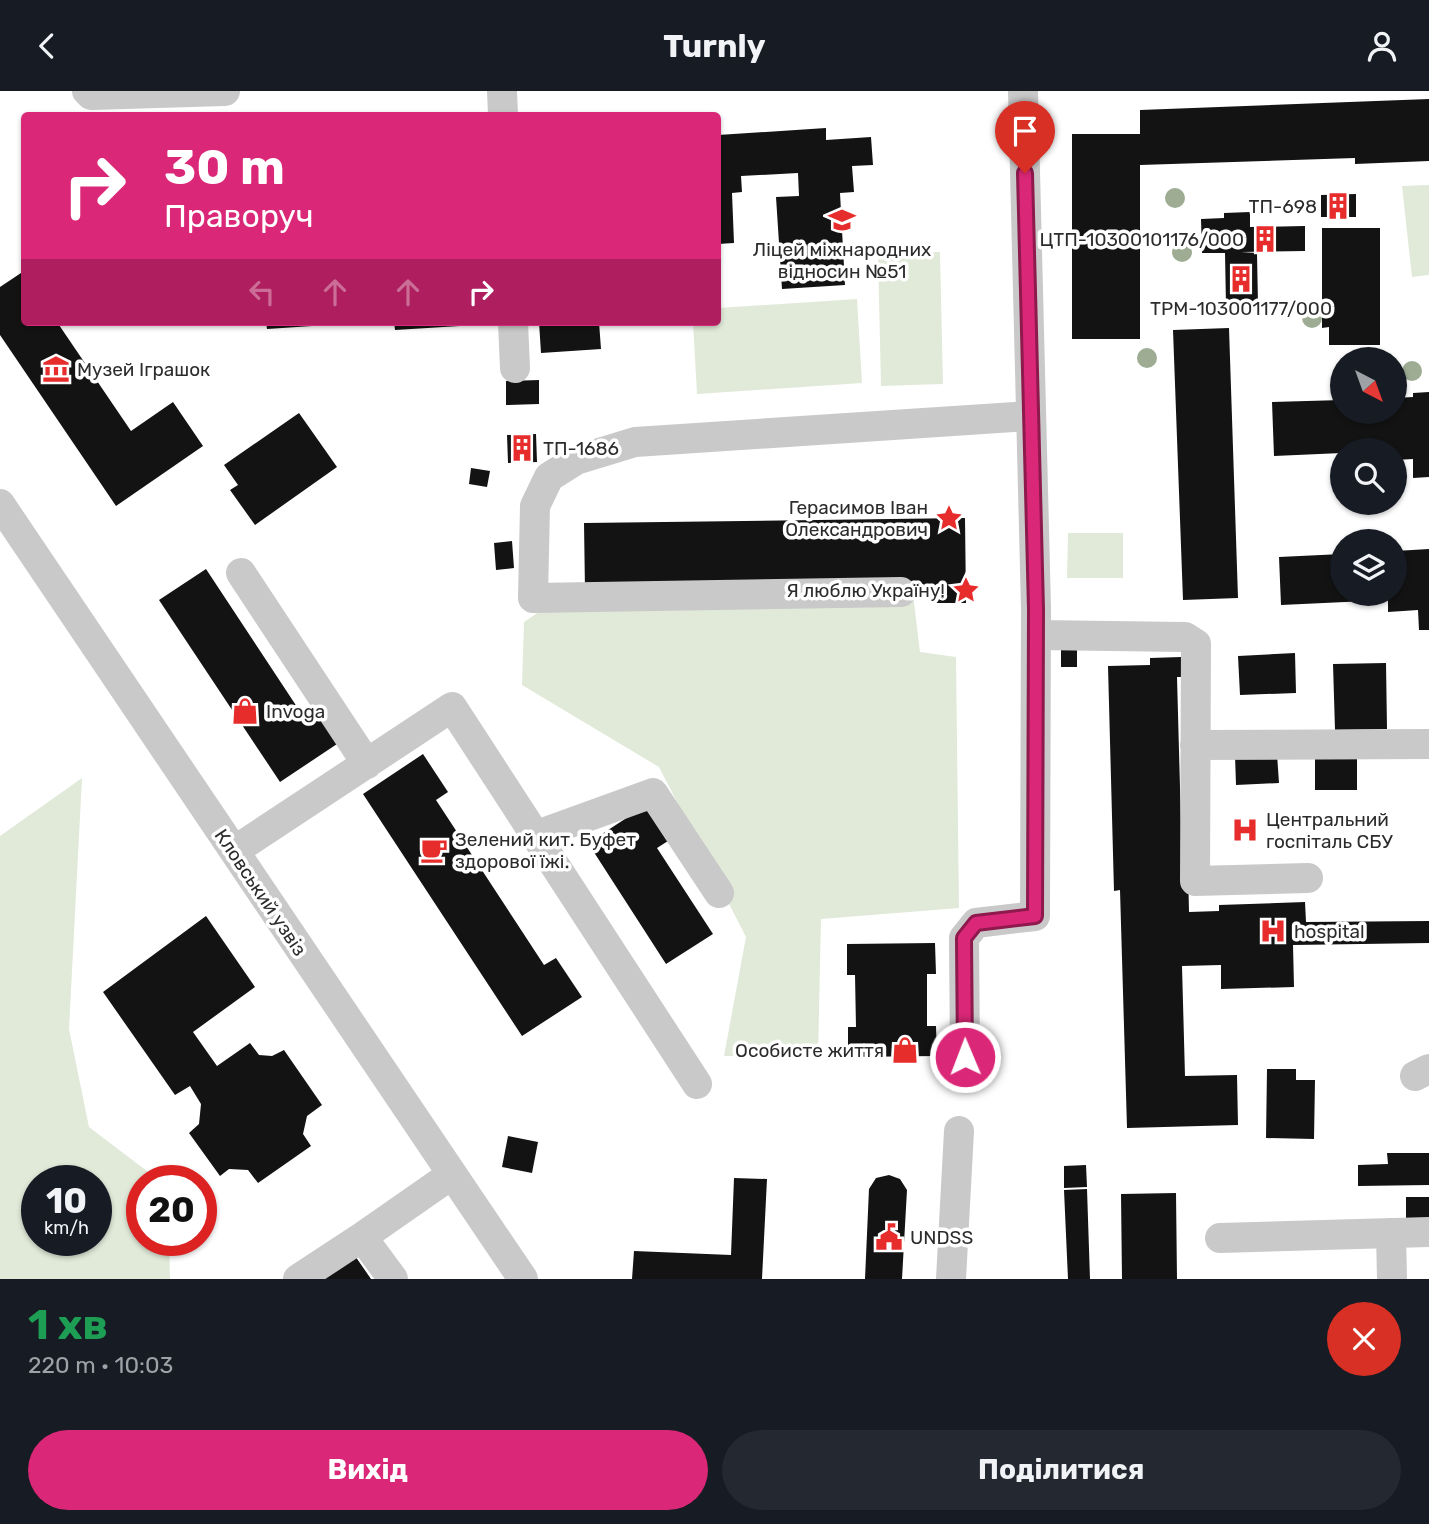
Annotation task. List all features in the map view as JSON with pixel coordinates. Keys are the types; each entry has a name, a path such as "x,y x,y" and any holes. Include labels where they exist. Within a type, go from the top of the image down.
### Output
{"street":[{"path":"87,91 91,95 225,91"},
{"path":"502,91 503,112"},
{"path":"965,1057 964,938 976,923 1035,916 1036,635 1023,91"},
{"path":"513,326 515,368"},
{"path":"901,592 533,598 535,506 549,477 576,460 635,442 1030,416"},
{"name":"Кловський узвіз","path":"0,505 523,1279"},
{"path":"241,573 367,764"},
{"path":"1036,635 1185,637 1196,644 1195,881 1308,878"},
{"path":"234,851 452,706 697,1084"},
{"path":"1195,745 1429,744"},
{"path":"537,835 653,793 719,893"},
{"path":"951,1279 959,1131"},
{"path":"298,1279 451,1175"},
{"path":"1391,1233 1392,1279"},
{"path":"1220,1238 1429,1233"},
{"path":"362,1237 393,1279"}],"green space":[{"path":"1429,185 1429,275 1412,277 1402,186"},
{"path":"940,252 943,384 881,386 878,254"},
{"path":"857,299 862,383 697,394 693,326 721,326 721,308"},
{"path":"1068,533 1123,533 1123,578 1067,578"},
{"path":"913,594 920,652 956,657 959,908 821,919 818,1056 724,1056 746,937 659,767 522,685 524,622 561,597"},
{"path":"82,778 69,1029 89,1127 139,1165 126,1165 126,1256 169,1256 170,1279 0,1279 0,836"}],"building":[{"path":"1429,99 1429,161 1355,164 1355,158 1140,165 1140,339 1072,339 1072,134 1140,134 1140,110"},
{"path":"826,128 826,140 871,137 873,165 852,166 854,192 840,193 845,285 782,289 776,197 799,196 798,173 741,176 742,192 732,193 734,243 721,244 721,135"},
{"name":"ТП-698","path":"1356,194 1356,217 1321,217 1321,195"},
{"path":"1250,212 1250,227 1305,226 1305,251 1241,252 1257,253 1258,305 1226,306 1225,253 1202,253 1201,219 1224,218 1224,213"},
{"path":"1322,228 1380,228 1380,345 1329,345 1329,327 1322,328"},
{"name":"Музей Іграшок","path":"21,273 21,326 60,326 131,431 173,402 203,446 116,506 0,335 0,287"},
{"path":"267,326 312,326 267,329"},
{"path":"394,326 460,326 395,330"},
{"path":"539,326 599,326 601,349 541,353"},
{"path":"1229,328 1238,598 1183,600 1173,330"},
{"path":"539,380 539,404 506,405 506,381"},
{"path":"1429,392 1429,477 1413,478 1413,459 1407,459 1407,438 1330,438 1330,454 1274,456 1272,402 1330,400 1330,424 1407,424 1407,397 1413,397 1413,393"},
{"path":"299,413 337,467 255,525 230,490 238,485 224,465"},
{"name":"ТП-1686","path":"536,434 537,462 508,463 507,435"},
{"path":"471,468 490,471 487,487 469,484"},
{"path":"965,518 966,603 935,603 935,585 585,591 584,523"},
{"path":"512,541 514,568 496,570 494,543"},
{"path":"1429,549 1429,630 1419,630 1418,610 1388,612 1388,606 1407,606 1407,550"},
{"path":"1330,555 1330,603 1281,605 1279,557"},
{"path":"206,569 303,716 314,709 337,744 280,782 159,600"},
{"path":"1061,648 1077,648 1077,667 1061,667"},
{"path":"1295,653 1296,693 1240,695 1238,656"},
{"path":"1181,657 1182,677 1177,677 1181,824 1187,824 1189,912 1219,911 1219,905 1305,902 1306,922 1429,921 1429,943 1293,945 1294,987 1221,989 1221,965 1182,966 1185,1076 1237,1075 1238,1125 1127,1128 1120,890 1114,891 1108,666 1150,665 1150,658"},
{"path":"1386,663 1387,729 1335,730 1333,664"},
{"path":"423,754 448,792 436,800 544,965 556,958 582,997 522,1036 363,794"},
{"path":"1277,754 1279,783 1236,785 1235,755"},
{"path":"1315,759 1357,759 1357,790 1315,790"},
{"path":"645,806 668,841 657,848 713,934 666,964 588,843"},
{"path":"206,916 255,987 193,1032 217,1066 250,1043 259,1055 272,1056 284,1050 322,1105 307,1116 303,1134 311,1146 258,1183 248,1170 229,1169 220,1176 217,1165 212,1165 189,1133 199,1124 201,1104 190,1086 175,1095 103,992"},
{"path":"935,943 936,974 927,974 927,1026 936,1026 937,1056 848,1057 848,1027 856,1027 855,975 847,975 847,944"},
{"path":"1267,1069 1296,1069 1296,1080 1315,1080 1314,1139 1266,1138"},
{"path":"508,1136 538,1142 532,1173 502,1167"},
{"path":"1387,1153 1429,1153 1429,1185 1358,1186 1358,1165 1388,1164"},
{"path":"1086,1165 1087,1187 1064,1188 1064,1166"},
{"path":"889,1175 900,1179 907,1190 902,1279 865,1279 869,1189 876,1178"},
{"path":"734,1178 767,1179 762,1279 632,1279 634,1251 731,1255"},
{"path":"1087,1189 1090,1279 1068,1279 1064,1190"},
{"path":"1176,1193 1177,1279 1122,1279 1121,1194"},
{"path":"1406,1197 1429,1197 1429,1220 1406,1219"},
{"path":"351,1250 371,1279 309,1279"}],"place":[{"name":"ТП-698","path":"1338,206"},
{"name":"Ліцей міжнародних відносин №51","path":"842,220"},
{"name":"ЦТП-10300101176/000","path":"1265,239"},
{"name":"ТРМ-103001177/000","path":"1241,279"},
{"name":"Музей Іграшок","path":"56,369"},
{"name":"ТП-1686","path":"522,448"},
{"name":"Герасимов Іван Олександрович","path":"949,518"},
{"name":"Я люблю Україну!","path":"966,590"},
{"name":"Invoga","path":"245,711"},
{"name":"Центральний госпіталь СБУ","path":"1245,830"},
{"name":"Зелений кит. Буфет здорової їжі.","path":"434,850"},
{"name":"hospital","path":"1273,931"},
{"name":"Особисте життя","path":"905,1050"},
{"name":"UNDSS","path":"889,1237"}],"route":[{"path":"965,1057 964,938 976,923 1035,916 1036,609 1025,173"}]}
